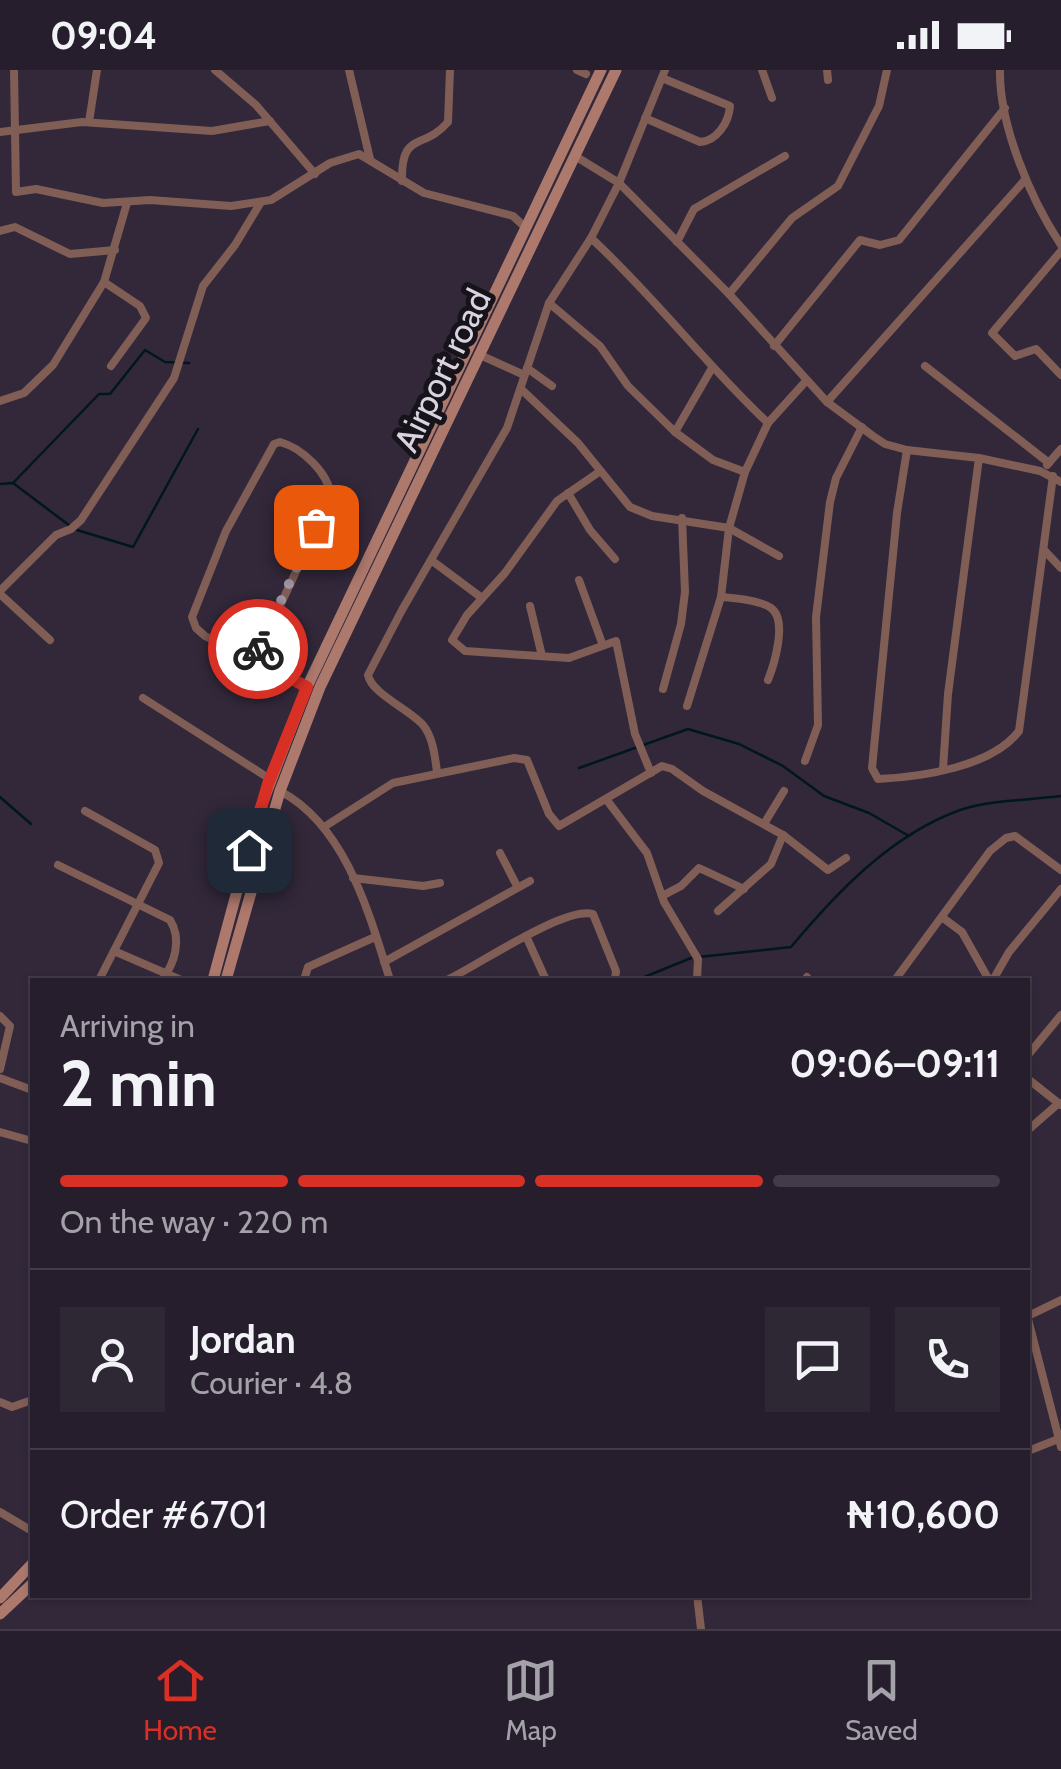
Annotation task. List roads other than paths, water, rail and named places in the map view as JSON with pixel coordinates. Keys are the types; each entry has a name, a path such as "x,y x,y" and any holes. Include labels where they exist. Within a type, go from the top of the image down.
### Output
{"main road":[{"name":"Airport road","path":"215,978 320,687 526,228 602,70"},
{"name":"Airport road","path":"226,978 270,779 307,687 480,355 616,70"},
{"path":"0,1598 30,1566"},
{"path":"0,1614 30,1586"}],"street":[{"path":"14,70 16,192 36,189 76,199 231,206 271,200 330,162 359,154 424,193 513,216 526,228"},
{"path":"89,122 97,70"},
{"path":"215,70 270,121 315,174"},
{"path":"350,70 370,159"},
{"path":"402,182 406,149 448,122 450,70"},
{"path":"762,70 772,98"},
{"path":"728,294 792,218 838,186 879,106 887,70"},
{"path":"1000,70 1005,108 1024,181 1061,248 992,333 1016,356 1036,350 1061,375"},
{"path":"437,772 426,727 368,679 507,428 550,303 591,238 619,182 645,118 664,74 730,106 717,136 708,142 645,118"},
{"path":"774,346 860,240 880,245 899,240 1005,108"},
{"path":"0,132 89,122 212,131 270,121"},
{"path":"575,156 619,182 826,402 885,444 979,458 1040,471 1057,479 1019,731 986,756 918,777 878,779 872,768 897,513 907,450"},
{"path":"676,242 694,209 785,156"},
{"path":"826,402 1024,181"},
{"path":"50,640 0,593 56,535 81,520 174,378 204,286 261,202"},
{"path":"0,388 3,399 24,392 53,364 104,282 127,203"},
{"path":"0,232 15,228 70,254 114,250"},
{"path":"591,238 768,423"},
{"path":"104,282 140,306 146,318 111,366"},
{"path":"550,303 600,346 628,386 676,432 713,460 745,472"},
{"path":"480,355 552,386"},
{"path":"925,366 1049,463"},
{"path":"676,432 712,368"},
{"path":"688,706 721,597 729,528 745,472 768,423 806,381"},
{"path":"521,389 578,443 630,507 652,516 729,528 780,556"},
{"path":"805,761 818,725 816,618 830,502 836,478 862,427"},
{"path":"254,659 330,497 330,486 321,472 301,452 280,442 274,444 226,531 192,617 205,636 307,687"},
{"path":"1040,471 1061,450"},
{"path":"943,768 979,458"},
{"path":"599,472 568,492 546,515 452,640 464,651 569,658 616,640 635,734 651,772"},
{"path":"568,492 590,530 614,559"},
{"path":"663,689 681,624 682,518"},
{"path":"1044,550 1061,568"},
{"path":"431,560 482,598"},
{"path":"579,580 602,644"},
{"path":"721,597 770,607 776,614 779,645 768,680"},
{"path":"530,606 542,656"},
{"path":"143,698 270,779"},
{"path":"324,827 393,783 503,759 527,760 549,814 559,826 662,766 784,836 828,870 846,858"},
{"path":"280,791 307,809 324,827 353,878 389,978"},
{"path":"764,824 784,791"},
{"path":"606,799 647,853 662,896 698,960 697,978"},
{"path":"85,811 155,850 159,863 100,978"},
{"path":"718,910 771,864 784,836"},
{"path":"897,978 990,850 1006,838 1015,836 1061,870"},
{"path":"500,853 517,886"},
{"path":"58,864 170,920 176,930 164,978 114,951"},
{"path":"662,896 681,886 699,868 744,888"},
{"path":"353,878 423,886 440,883"},
{"path":"384,962 530,881"},
{"path":"1057,892 1061,903"},
{"path":"992,978 1057,892"},
{"path":"468,976 526,936 582,912 593,914 616,971 615,978"},
{"path":"943,918 962,932 990,978"},
{"path":"526,936 545,978"},
{"path":"305,978 308,967 375,937"},
{"path":"1030,1053 1061,1015"},
{"path":"0,1016 10,1026 0,1069"},
{"path":"0,1078 30,1089"},
{"path":"1030,1082 1060,1104 1030,1128"},
{"path":"0,1136 15,1135 30,1140"},
{"path":"1030,1317 1061,1300"},
{"path":"1030,1326 1060,1442 1030,1450"},
{"path":"0,1402 12,1407 30,1401"},
{"path":"0,1512 30,1530"},
{"path":"696,1598 701,1629"}],"waterway":[{"path":"13,483 99,394 110,394 145,350 165,362 189,363"},
{"path":"77,530 133,547 198,429"},
{"path":"0,484 13,483 70,526"},
{"path":"579,768 688,729 739,744 783,766 824,796 869,813 909,836"},
{"path":"699,957 791,947 867,867 935,821 984,804 1061,796"},
{"path":"0,797 31,824"},
{"path":"642,978 691,958"}]}
